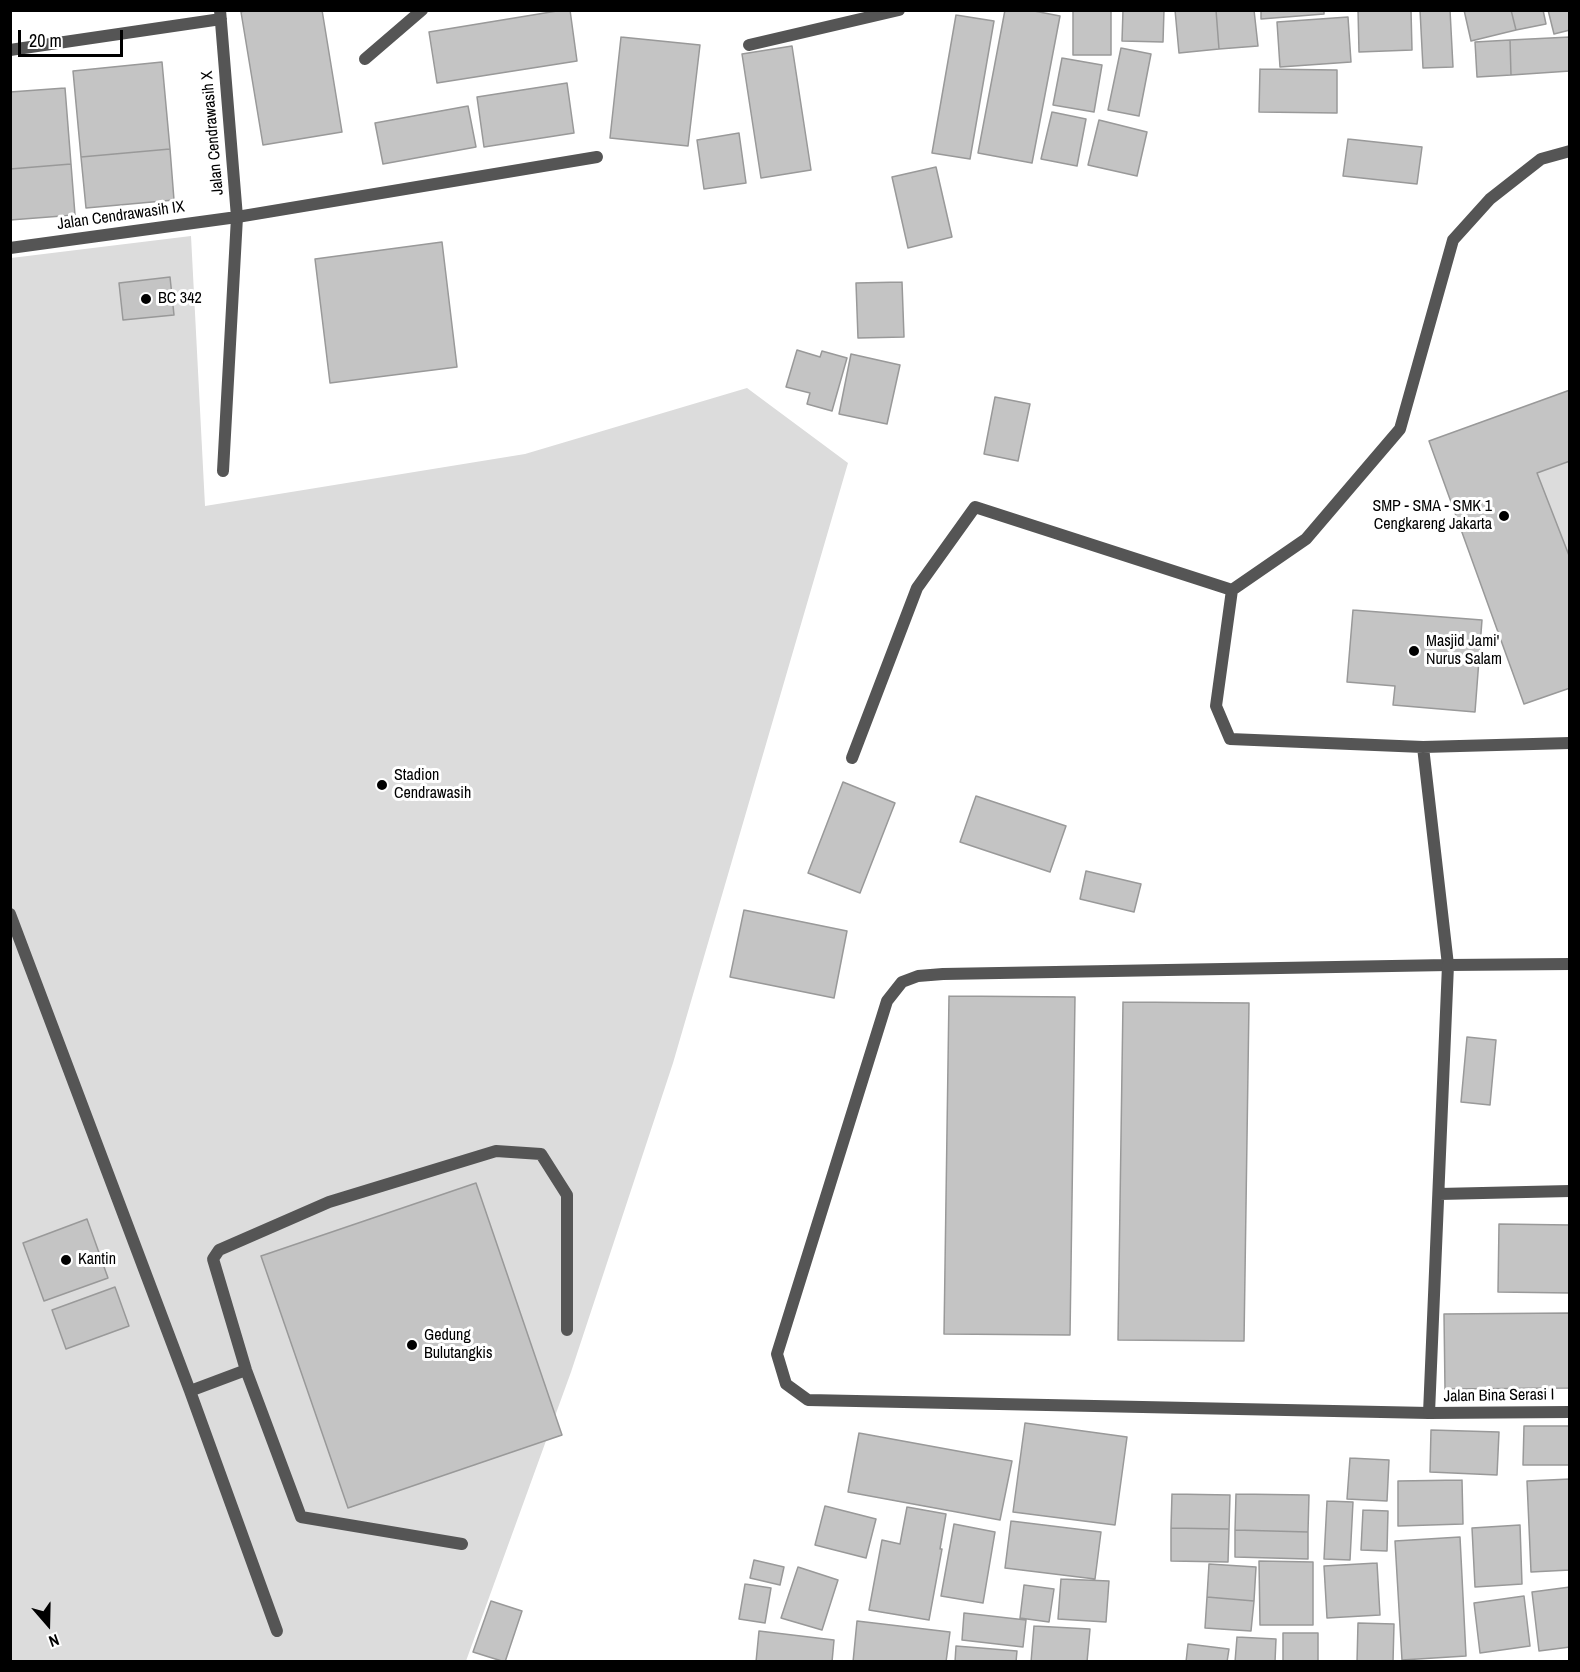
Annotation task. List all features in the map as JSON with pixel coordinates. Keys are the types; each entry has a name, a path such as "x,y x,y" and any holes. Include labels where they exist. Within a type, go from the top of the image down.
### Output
{"street":[{"path":"365,59 422,10"},
{"path":"750,45 899,10"},
{"path":"10,50 220,15"},
{"name":"Jalan Cendrawasih X","path":"220,15 237,217 223,471"},
{"path":"1569,151 1542,159 1490,199 1453,240 1400,429 1306,539 1232,590 1216,706 1230,739 1423,747 1569,743"},
{"name":"Jalan Cendrawasih IX","path":"10,248 237,217 597,157"},
{"path":"852,758 917,588 975,507 1232,590"},
{"path":"1423,747 1448,965 1429,1413"},
{"path":"10,914 190,1391 277,1631"},
{"name":"Jalan Bina Serasi I","path":"1569,964 943,974 918,976 902,982 887,1001 777,1354 786,1384 808,1400 1429,1413 1569,1412"},
{"path":"462,1544 301,1517 246,1370 213,1259 219,1250 329,1202 496,1151 541,1154 567,1195 567,1330"},
{"path":"1438,1194 1569,1191"},
{"path":"190,1391 246,1370"}],"shaded area":[{"name":"Stadion Cendrawasih","path":"191,236 205,506 525,454 747,388 848,463 673,1063 571,1372 466,1661 11,1661 11,258"},
{"path":"1569,461 1569,559 1537,473"}],"building":[{"path":"247,10 322,10 342,132 263,145 241,12"},
{"path":"570,10 577,61 437,83 429,32"},
{"path":"1005,10 1029,10 1060,16 1032,163 978,153"},
{"path":"1073,10 1111,10 1111,55 1073,55"},
{"path":"1123,10 1164,10 1163,42 1122,41"},
{"path":"1175,10 1216,10 1219,49 1179,53"},
{"path":"1216,10 1254,10 1258,46 1219,49"},
{"path":"1261,10 1324,10 1324,14 1261,19"},
{"path":"1358,10 1411,10 1412,50 1359,52"},
{"path":"1420,10 1450,10 1453,67 1423,68"},
{"path":"1464,10 1511,10 1516,30 1471,41"},
{"path":"1511,10 1543,10 1546,24 1516,30"},
{"path":"1548,10 1570,10 1570,30 1554,34"},
{"path":"956,15 994,21 970,159 932,153"},
{"path":"1348,17 1351,62 1280,67 1277,22"},
{"path":"621,37 700,45 688,146 610,138"},
{"path":"1570,37 1570,71 1511,75 1510,40"},
{"path":"1510,40 1511,75 1477,77 1475,42"},
{"path":"792,46 811,170 761,178 742,54"},
{"path":"1121,48 1151,54 1139,116 1108,110"},
{"path":"1062,58 1102,65 1094,112 1053,105"},
{"path":"162,62 170,149 81,157 73,71"},
{"path":"1260,69 1337,70 1337,113 1259,112"},
{"path":"567,83 574,133 484,147 477,97"},
{"path":"65,88 71,164 10,169 10,92"},
{"path":"468,106 476,147 383,164 375,123"},
{"path":"1052,112 1086,119 1077,166 1041,159"},
{"path":"1099,120 1147,132 1137,176 1088,165"},
{"path":"739,133 746,183 704,189 697,140"},
{"path":"1348,139 1422,147 1417,184 1343,176"},
{"path":"170,149 174,200 86,208 81,157"},
{"path":"71,164 75,215 10,220 10,169"},
{"path":"936,167 952,237 908,248 892,177"},
{"path":"442,242 457,367 330,383 315,259"},
{"name":"BC 342","path":"170,277 174,315 123,320 119,283"},
{"path":"902,282 904,337 858,338 856,283"},
{"path":"797,350 820,357 822,351 847,358 832,411 807,404 810,393 786,387"},
{"path":"851,354 900,365 887,424 839,414"},
{"name":"SMP - SMA - SMK 1 Cengkareng Jakarta","path":"1570,390 1570,461 1537,473 1570,558 1570,688 1524,704 1429,441"},
{"path":"995,397 1030,404 1018,461 984,454"},
{"name":"Masjid Jami' Nurus Salam","path":"1353,610 1482,620 1475,712 1393,705 1395,686 1347,682"},
{"path":"843,782 895,803 860,893 808,873"},
{"path":"976,796 1066,826 1050,872 960,842"},
{"path":"1086,871 1141,884 1134,912 1080,899"},
{"path":"744,910 847,931 834,998 730,977"},
{"path":"949,996 1075,997 1070,1335 944,1334"},
{"path":"1123,1002 1249,1003 1244,1341 1118,1340"},
{"path":"1467,1037 1496,1040 1490,1105 1461,1102"},
{"name":"Gedung Bulutangkis","path":"476,1183 562,1435 348,1508 261,1256"},
{"name":"Kantin","path":"87,1219 108,1278 44,1301 23,1243"},
{"path":"1499,1224 1570,1225 1570,1293 1498,1292"},
{"path":"115,1287 129,1326 66,1349 52,1310"},
{"path":"1570,1313 1570,1388 1445,1389 1444,1314"},
{"path":"1025,1423 1127,1437 1115,1525 1013,1512"},
{"path":"1524,1426 1570,1426 1570,1465 1523,1465"},
{"path":"1431,1430 1499,1432 1497,1475 1430,1472"},
{"path":"859,1433 1012,1461 1000,1520 848,1492"},
{"path":"1350,1458 1389,1460 1387,1501 1347,1499"},
{"path":"1570,1479 1570,1570 1531,1572 1527,1481"},
{"path":"1462,1480 1463,1524 1398,1526 1398,1481"},
{"path":"1172,1494 1230,1495 1229,1529 1171,1528"},
{"path":"1236,1494 1309,1495 1308,1532 1235,1530"},
{"path":"1327,1501 1353,1502 1350,1560 1324,1559"},
{"path":"825,1506 876,1519 866,1558 815,1545"},
{"path":"907,1507 946,1514 929,1620 869,1610 882,1540 900,1544"},
{"path":"1363,1510 1388,1511 1387,1551 1361,1550"},
{"path":"1011,1521 1101,1532 1095,1579 1005,1568"},
{"path":"954,1524 995,1532 983,1603 941,1596"},
{"path":"1520,1525 1522,1584 1475,1587 1472,1528"},
{"path":"1171,1528 1229,1529 1228,1562 1171,1561"},
{"path":"1235,1530 1308,1532 1308,1559 1235,1557"},
{"path":"1460,1537 1466,1656 1402,1660 1395,1541"},
{"path":"754,1560 784,1567 780,1585 750,1578"},
{"path":"1259,1561 1313,1562 1313,1625 1260,1625"},
{"path":"1377,1563 1380,1615 1327,1618 1324,1566"},
{"path":"1209,1564 1256,1567 1254,1601 1207,1597"},
{"path":"798,1567 838,1580 822,1630 781,1618"},
{"path":"1061,1579 1109,1581 1106,1622 1058,1619"},
{"path":"745,1584 771,1588 765,1623 739,1619"},
{"path":"1024,1585 1054,1589 1049,1622 1020,1618"},
{"path":"1570,1587 1570,1647 1539,1651 1532,1592"},
{"path":"1524,1596 1530,1646 1480,1653 1474,1603"},
{"path":"1207,1597 1254,1601 1251,1631 1205,1628"},
{"path":"491,1601 522,1611 505,1662 473,1652"},
{"path":"964,1613 1026,1620 1023,1647 962,1640"},
{"path":"857,1621 950,1632 946,1662 853,1662"},
{"path":"1358,1623 1394,1624 1393,1662 1357,1662"},
{"path":"1034,1626 1090,1629 1087,1662 1031,1662"},
{"path":"759,1631 834,1640 832,1662 756,1662"},
{"path":"1283,1633 1318,1633 1318,1662 1283,1662"},
{"path":"1237,1637 1276,1639 1275,1662 1235,1662"},
{"path":"1188,1644 1229,1649 1227,1662 1186,1662"},
{"path":"956,1646 1017,1651 1016,1662 955,1662"}],"place":[{"name":"BC 342","path":"146,299"},
{"name":"SMP - SMA - SMK 1 Cengkareng Jakarta","path":"1504,516"},
{"name":"Masjid Jami' Nurus Salam","path":"1414,651"},
{"name":"Stadion Cendrawasih","path":"382,785"},
{"name":"Kantin","path":"66,1260"},
{"name":"Gedung Bulutangkis","path":"412,1345"}]}
